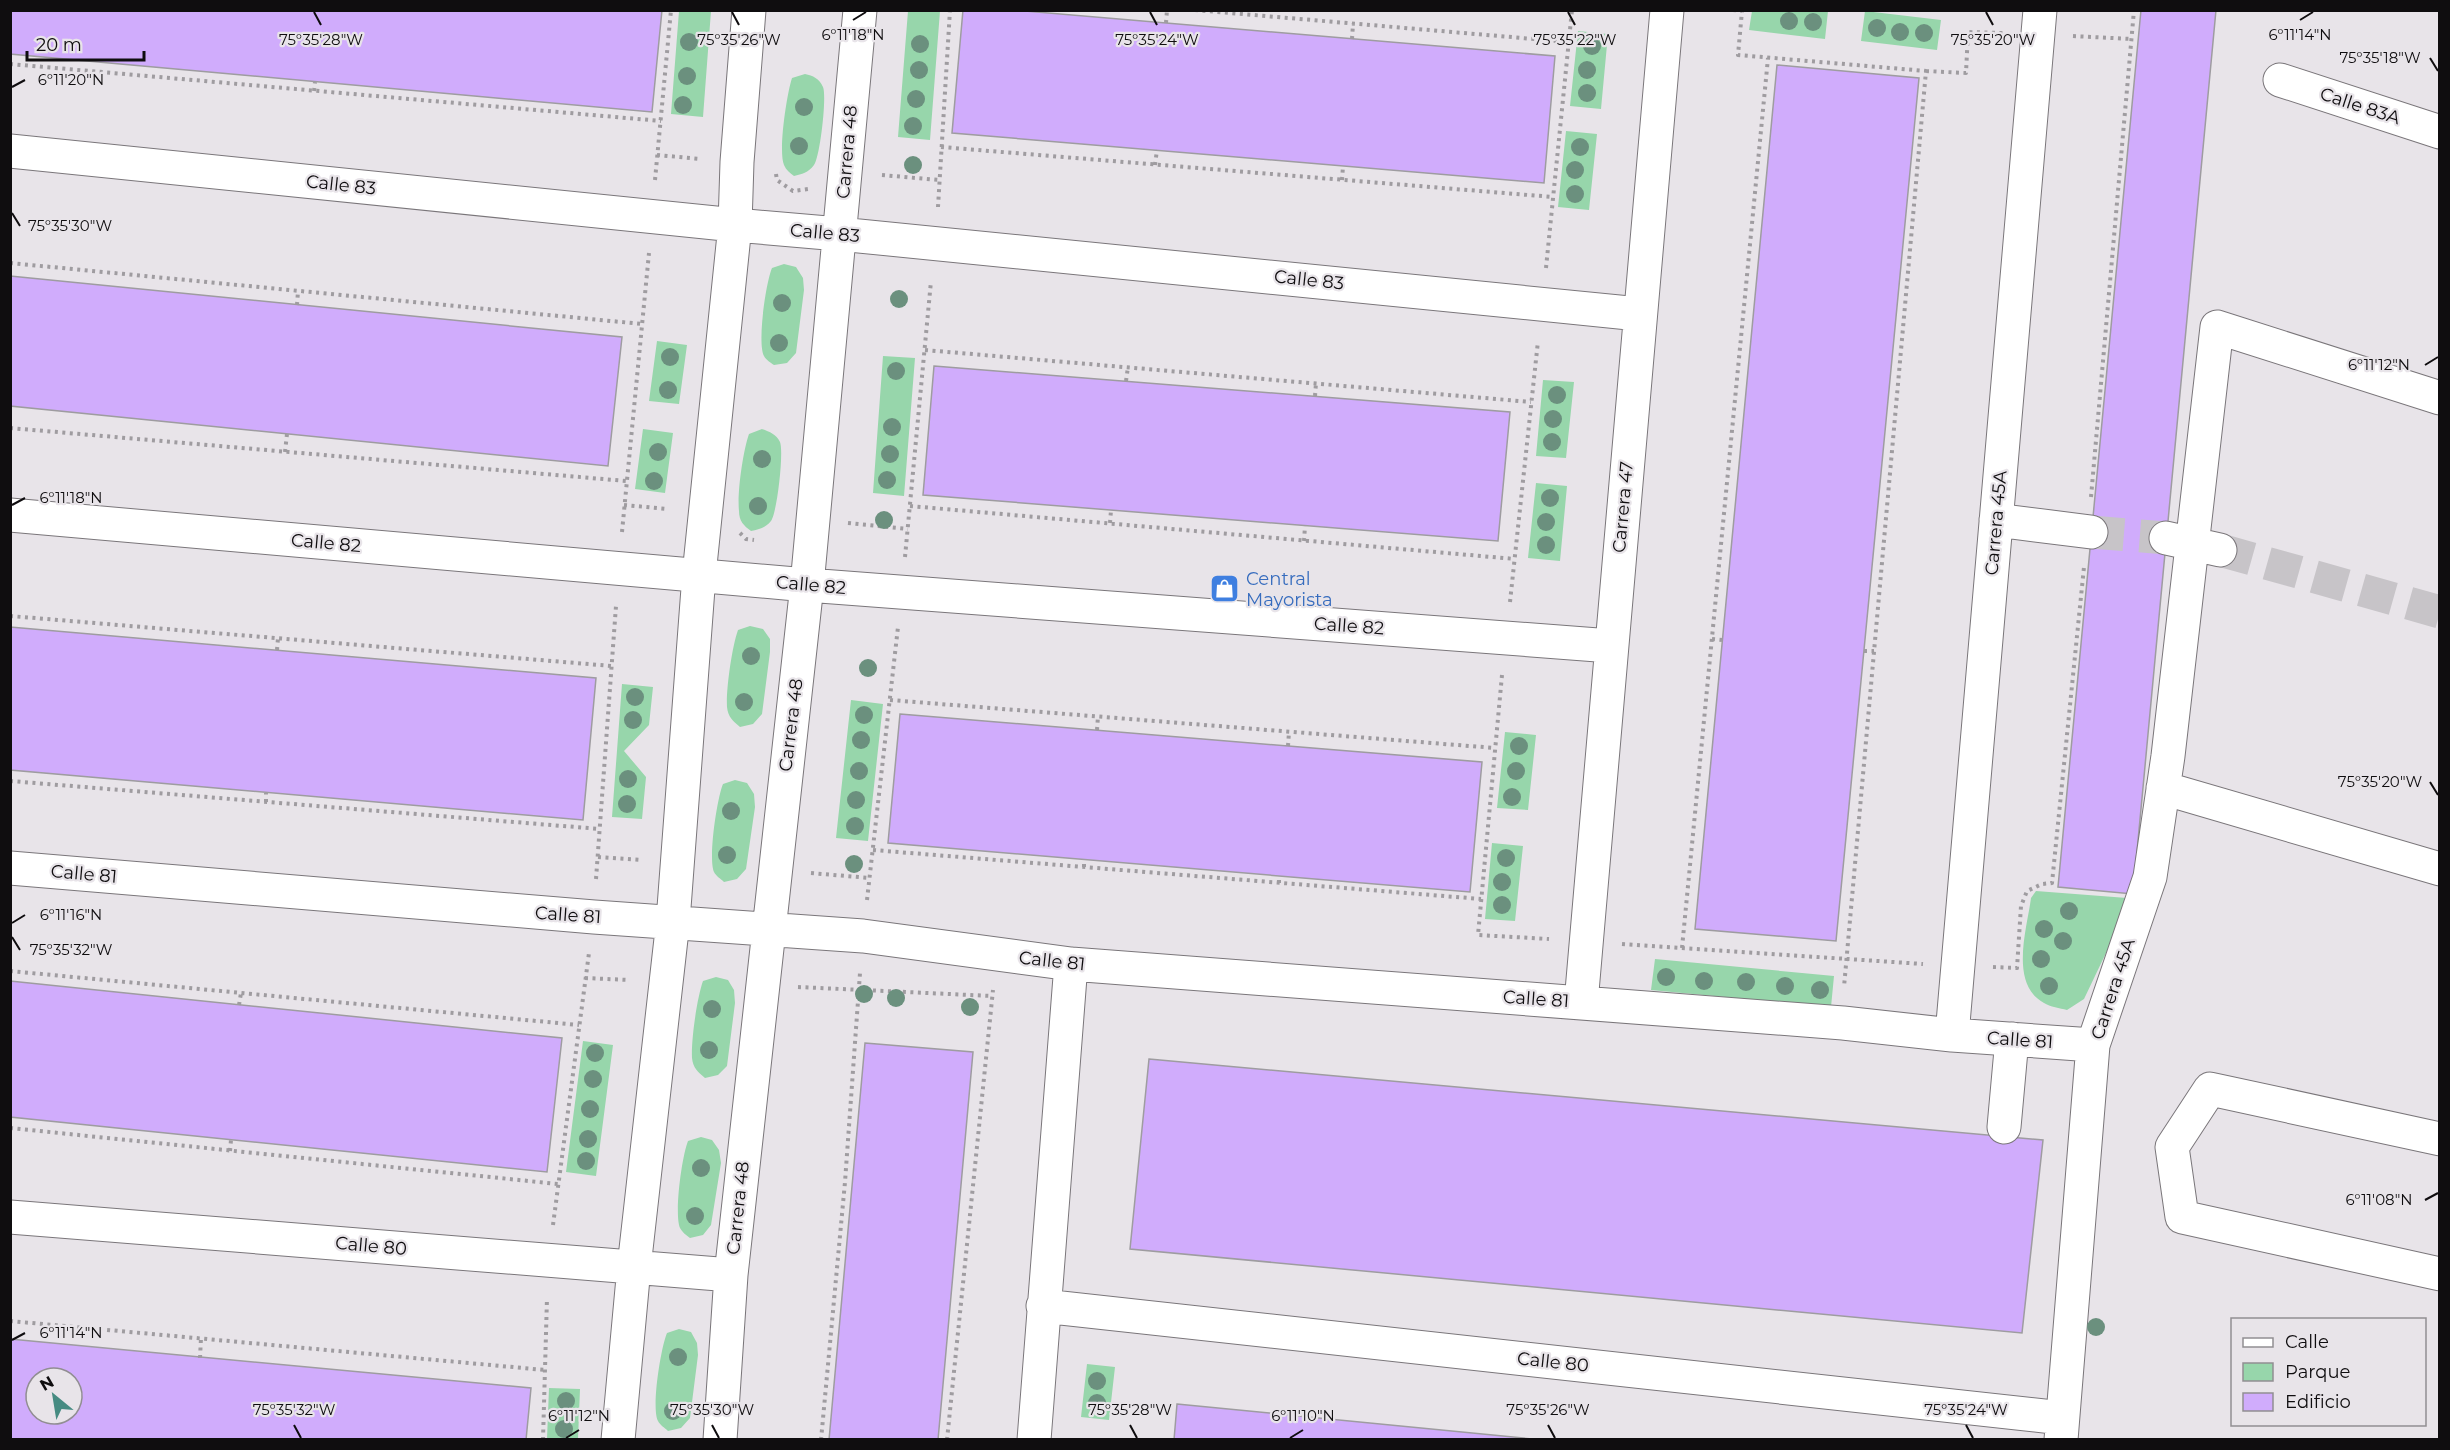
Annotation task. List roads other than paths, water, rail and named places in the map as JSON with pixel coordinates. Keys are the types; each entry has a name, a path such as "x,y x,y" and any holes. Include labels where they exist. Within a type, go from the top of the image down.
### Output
{"street":[{"path":"618,1440 634,1267 673,921 699,575 735,225 737,162 749,10"},
{"name":"Carrera 48","path":"720,1440 731,1275 807,585 860,10"},
{"name":"Carrera 47","path":"1581,1003 1667,10"},
{"name":"Carrera 45A","path":"1952,1035 2040,10"},
{"name":"Calle 83A","path":"2280,80 2439,132"},
{"name":"Calle 83","path":"10,151 1639,314"},
{"name":"Carrera 45A","path":"2062,1429 2093,1046 2150,877 2193,544 2217,327 2439,398"},
{"name":"Calle 82","path":"10,515 807,585 1611,646"},
{"path":"1996,520 2091,532"},
{"path":"2163,788 2439,869"},
{"name":"Calle 81","path":"10,868 594,917 863,936 1071,964 1843,1023 1952,1035 2093,1046"},
{"path":"1034,1440 1071,964"},
{"path":"2004,1127 2012,1039"},
{"path":"2439,1139 2210,1089 2172,1147 2182,1217 2439,1274"},
{"name":"Calle 80","path":"10,1217 731,1275"},
{"name":"Calle 80","path":"1043,1306 2062,1429"}],"tunnel":[{"path":"2091,532 2166,538"},
{"path":"2220,550 2440,612"}],"place":[{"name":"Central Mayorista","path":"1225,589"}]}
